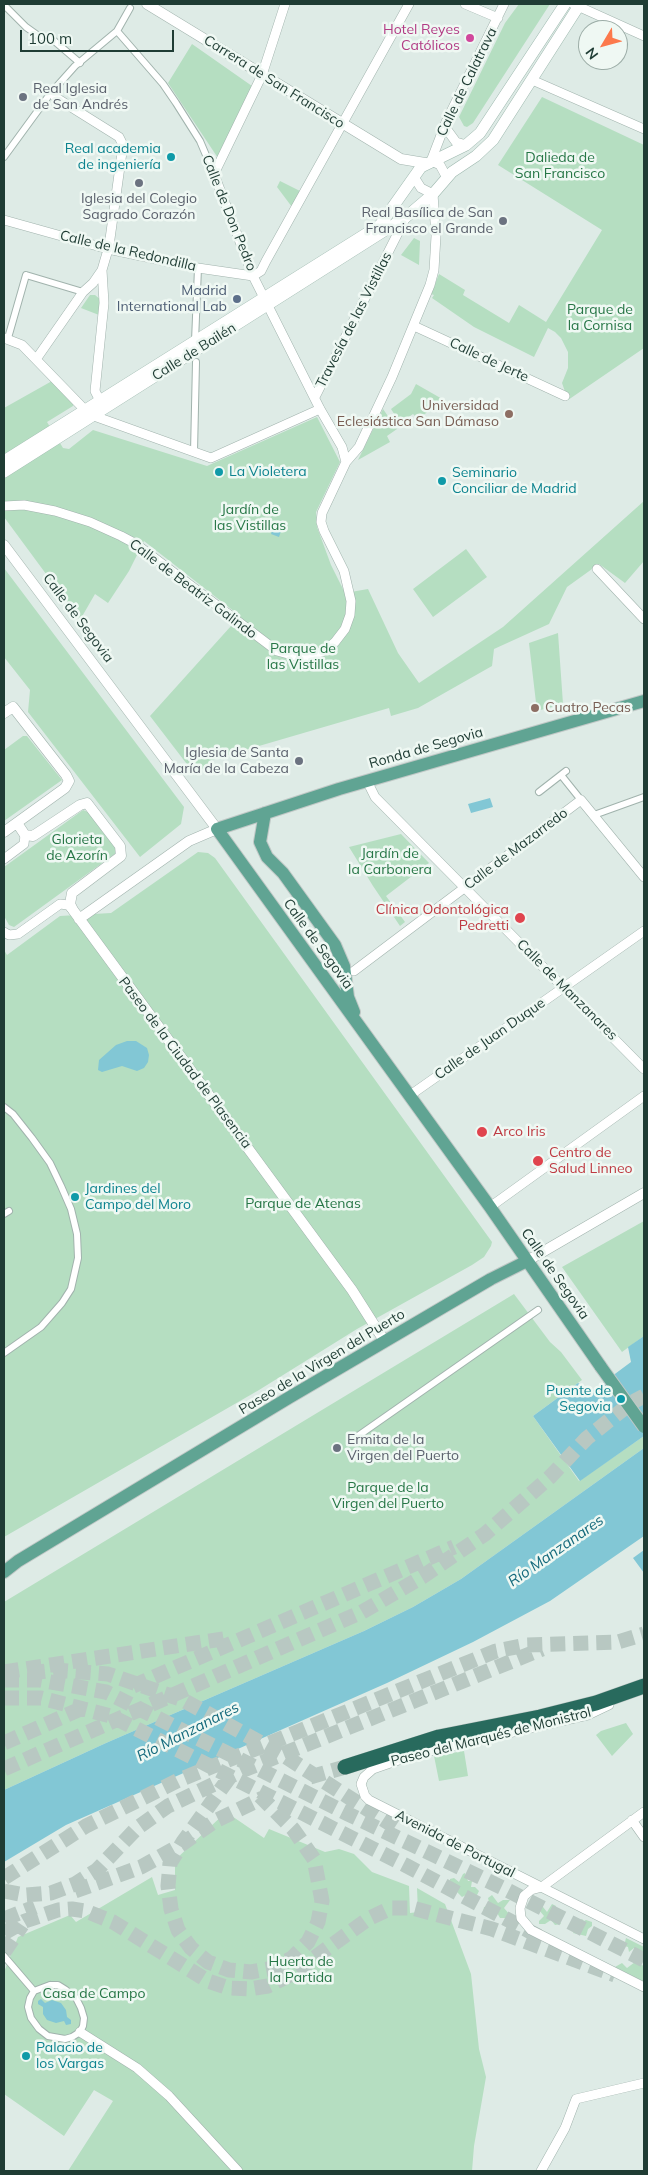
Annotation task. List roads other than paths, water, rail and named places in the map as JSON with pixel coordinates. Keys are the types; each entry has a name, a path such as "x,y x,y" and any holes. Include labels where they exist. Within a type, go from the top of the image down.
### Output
{"highway":[{"path":"345,1767 439,1737 540,1717 596,1703 644,1687"}],"main road":[{"path":"382,228 414,177 428,162 466,145 480,133 565,4"},
{"path":"433,194 447,178 481,153 493,140 577,5"},
{"name":"Calle de Bailén","path":"4,461 90,412 382,228 406,217 433,194"},
{"name":"Calle de Bailén","path":"90,412 100,401 195,341 267,301"},
{"name":"Calle de Bailén","path":"4,472 54,434"},
{"name":"Ronda de Segovia","path":"217,829 367,781 644,701"},
{"name":"Calle de Segovia","path":"265,813 260,842 267,857 283,873 335,944 344,966 348,997 360,1028"},
{"name":"Calle de Segovia","path":"217,829 490,1207 644,1427"},
{"name":"Paseo de la Virgen del Puerto","path":"4,1570 290,1397 491,1279 528,1261"}],"street":[{"name":"Carrera de San Francisco","path":"147,4 401,159 414,177"},
{"path":"214,174 262,75 285,4"},
{"path":"253,276 261,271 264,266 409,4"},
{"path":"465,4 498,18"},
{"name":"Calle de Calatrava","path":"428,162 504,4"},
{"path":"4,5 26,27 40,37 52,38 77,65"},
{"path":"577,5 644,36"},
{"path":"4,157 77,65 117,31 130,8"},
{"name":"Calle de Don Pedro","path":"117,31 162,84 200,141 253,276 320,409 342,447 346,462"},
{"path":"532,80 644,129"},
{"path":"37,358 83,292 93,283 102,270 108,249 123,145 122,140 52,96"},
{"path":"445,127 456,142 466,145"},
{"name":"Carrera de San Francisco","path":"401,159 428,162"},
{"path":"428,162 440,165 447,178"},
{"path":"414,177 421,188 433,194"},
{"name":"Calle de Beatriz Galindo","path":"4,506 24,506 55,510 90,522 121,536 136,544 254,636 277,651 287,655 310,656 324,651 335,642 345,629 350,615 351,601 344,571 321,522 324,509 346,462 359,447 401,359 430,285 434,270 436,236 433,194"},
{"name":"Travesía de las Vistillas","path":"315,397 406,217"},
{"name":"Calle de la Redondilla","path":"4,220 108,249 198,268 253,276"},
{"path":"195,341 198,268"},
{"path":"100,401 95,391 104,303 102,270"},
{"path":"83,292 26,275 6,338 22,345 37,358 90,412 211,458 320,409"},
{"name":"Calle de Jerte","path":"414,326 564,396"},
{"path":"194,452 196,362"},
{"name":"Calle de Segovia","path":"4,545 217,829"},
{"path":"597,569 644,619"},
{"path":"4,713 13,707 69,781 65,788 4,832"},
{"path":"539,792 564,773 582,800 644,876"},
{"name":"Calle de Manzanares","path":"367,781 375,797 644,1069"},
{"path":"594,815 644,797"},
{"name":"Calle de Mazarredo","path":"354,971 582,800"},
{"path":"17,823 26,835 38,835 80,805 87,803 120,846 121,856 72,893 70,904 73,910"},
{"path":"79,919 189,841 217,829"},
{"path":"4,859 24,844 26,835"},
{"path":"4,932 9,936 18,934 60,904 68,905 73,910"},
{"name":"Paseo de la Ciudad de Plasencia","path":"73,910 352,1290 385,1342"},
{"name":"Calle de Juan Duque","path":"409,1096 644,931"},
{"path":"490,1207 644,1096"},
{"path":"4,1108 13,1114 32,1138 50,1163 62,1186 71,1209 77,1234 78,1258 71,1289 62,1303 41,1327 4,1353"},
{"name":"Paseo de la Virgen del Puerto","path":"528,1261 644,1193"},
{"path":"355,1438 538,1310"},
{"name":"Paseo del Marqués de Monistrol","path":"369,1800 362,1790 362,1780 367,1772 378,1766 416,1754 588,1715 644,1687"},
{"name":"Avenida de Portugal","path":"369,1800 644,1940"},
{"path":"542,1887 644,1812"},
{"path":"632,1820 644,1837"},
{"name":"Avenida de Portugal","path":"542,1887 531,1890 524,1896 520,1908 521,1918 531,1930 644,1987"},
{"path":"4,1956 34,1991"},
{"path":"58,1985 76,1998 84,2018 80,2032 65,2039 48,2036 39,2029 28,2007 34,1991 42,1986 58,1985"},
{"path":"80,2032 137,2068 169,2096 238,2171"},
{"path":"541,2171 565,2128 576,2099 644,2083"}],"water":[{"path":"274,525 282,528 279,537 271,534"},
{"path":"490,798 493,807 471,813 468,804"},
{"path":"127,1041 136,1041 147,1048 148,1062 144,1068 137,1071 122,1066 102,1072 98,1070 99,1060 116,1045"},
{"path":"644,1336 644,1436 580,1481 533,1416 578,1383 592,1391 631,1362 628,1347"},
{"name":"Río Manzanares","path":"644,1448 644,1536 550,1601 473,1642 387,1683 66,1825 4,1862 4,1790 106,1743 364,1631 413,1607 461,1579"},
{"path":"644,1550 644,1573 633,1558"},
{"path":"41,1999 45,2003 52,2000 61,2003 66,2010 67,2017 71,2020 71,2024 66,2025 64,2021 56,2023 47,2020 43,2014 43,2007 38,2004 38,2001"}],"tunnel":[{"path":"4,1769 362,1612 422,1577 485,1534 550,1477 587,1438 631,1403 644,1396"},
{"path":"133,1686 454,1547"},
{"path":"4,1878 86,1826 179,1780 496,1651 526,1645 618,1642 644,1634"},
{"path":"4,1672 229,1638"},
{"path":"4,1891 25,1895 51,1893 75,1884 97,1870 137,1828 168,1806 246,1769 542,1649"},
{"path":"30,1673 56,1670 108,1674 183,1700 283,1755 395,1827"},
{"path":"4,1680 40,1680 106,1692 348,1814 507,1890 644,1960"},
{"path":"4,1698 41,1698 111,1716 407,1866 542,1938"},
{"path":"4,1743 85,1707"},
{"path":"310,1777 345,1767"},
{"path":"229,1778 170,1863 168,1886 171,1909 178,1930 191,1948 208,1962 229,1970 251,1972 273,1968 292,1958 308,1942 318,1922 322,1901 314,1859 293,1829 260,1796"},
{"path":"75,1891 141,1867 179,1846 215,1821 271,1794"},
{"path":"4,1919 35,1907"},
{"path":"4,1933 25,1921 58,1910 86,1911 113,1922 208,1981 229,1988 250,1989 268,1986 292,1974 368,1919 391,1908 412,1908 492,1929 615,1975"},
{"path":"4,1952 22,1925"}],"place":[{"name":"Hotel Reyes Católicos","path":"470,38"},
{"name":"Real Iglesia de San Andrés","path":"23,97"},
{"name":"Real academia de ingeniería","path":"171,157"},
{"name":"Iglesia del Colegio Sagrado Corazón","path":"139,183"},
{"name":"Real Basílica de San Francisco el Grande","path":"503,221"},
{"name":"Madrid International Lab","path":"237,299"},
{"name":"Universidad Eclesiástica San Dámaso","path":"509,414"},
{"name":"La Violetera","path":"219,472"},
{"name":"Seminario Conciliar de Madrid","path":"442,481"},
{"name":"Cuatro Pecas","path":"535,708"},
{"name":"Iglesia de Santa María de la Cabeza","path":"299,761"},
{"name":"Clínica Odontológica Pedretti","path":"520,918"},
{"name":"Arco Iris","path":"482,1132"},
{"name":"Centro de Salud Linneo","path":"538,1161"},
{"name":"Jardines del Campo del Moro","path":"75,1197"},
{"name":"Puente de Segovia","path":"621,1399"},
{"name":"Ermita de la Virgen del Puerto","path":"337,1448"},
{"name":"Palacio de los Vargas","path":"26,2056"}],"park label":[{"name":"Dalieda de San Francisco","path":"560,166"},
{"name":"Parque de la Cornisa","path":"600,318"},
{"name":"Jardín de las Vistillas","path":"250,518"},
{"name":"Parque de las Vistillas","path":"303,658"},
{"name":"Glorieta de Azorín","path":"77,848"},
{"name":"Jardín de la Carbonera","path":"390,862"},
{"name":"Parque de Atenas","path":"303,1204"},
{"name":"Parque de la Virgen del Puerto","path":"388,1496"},
{"name":"Huerta de la Partida","path":"301,1970"},
{"name":"Casa de Campo","path":"94,1994"}]}
